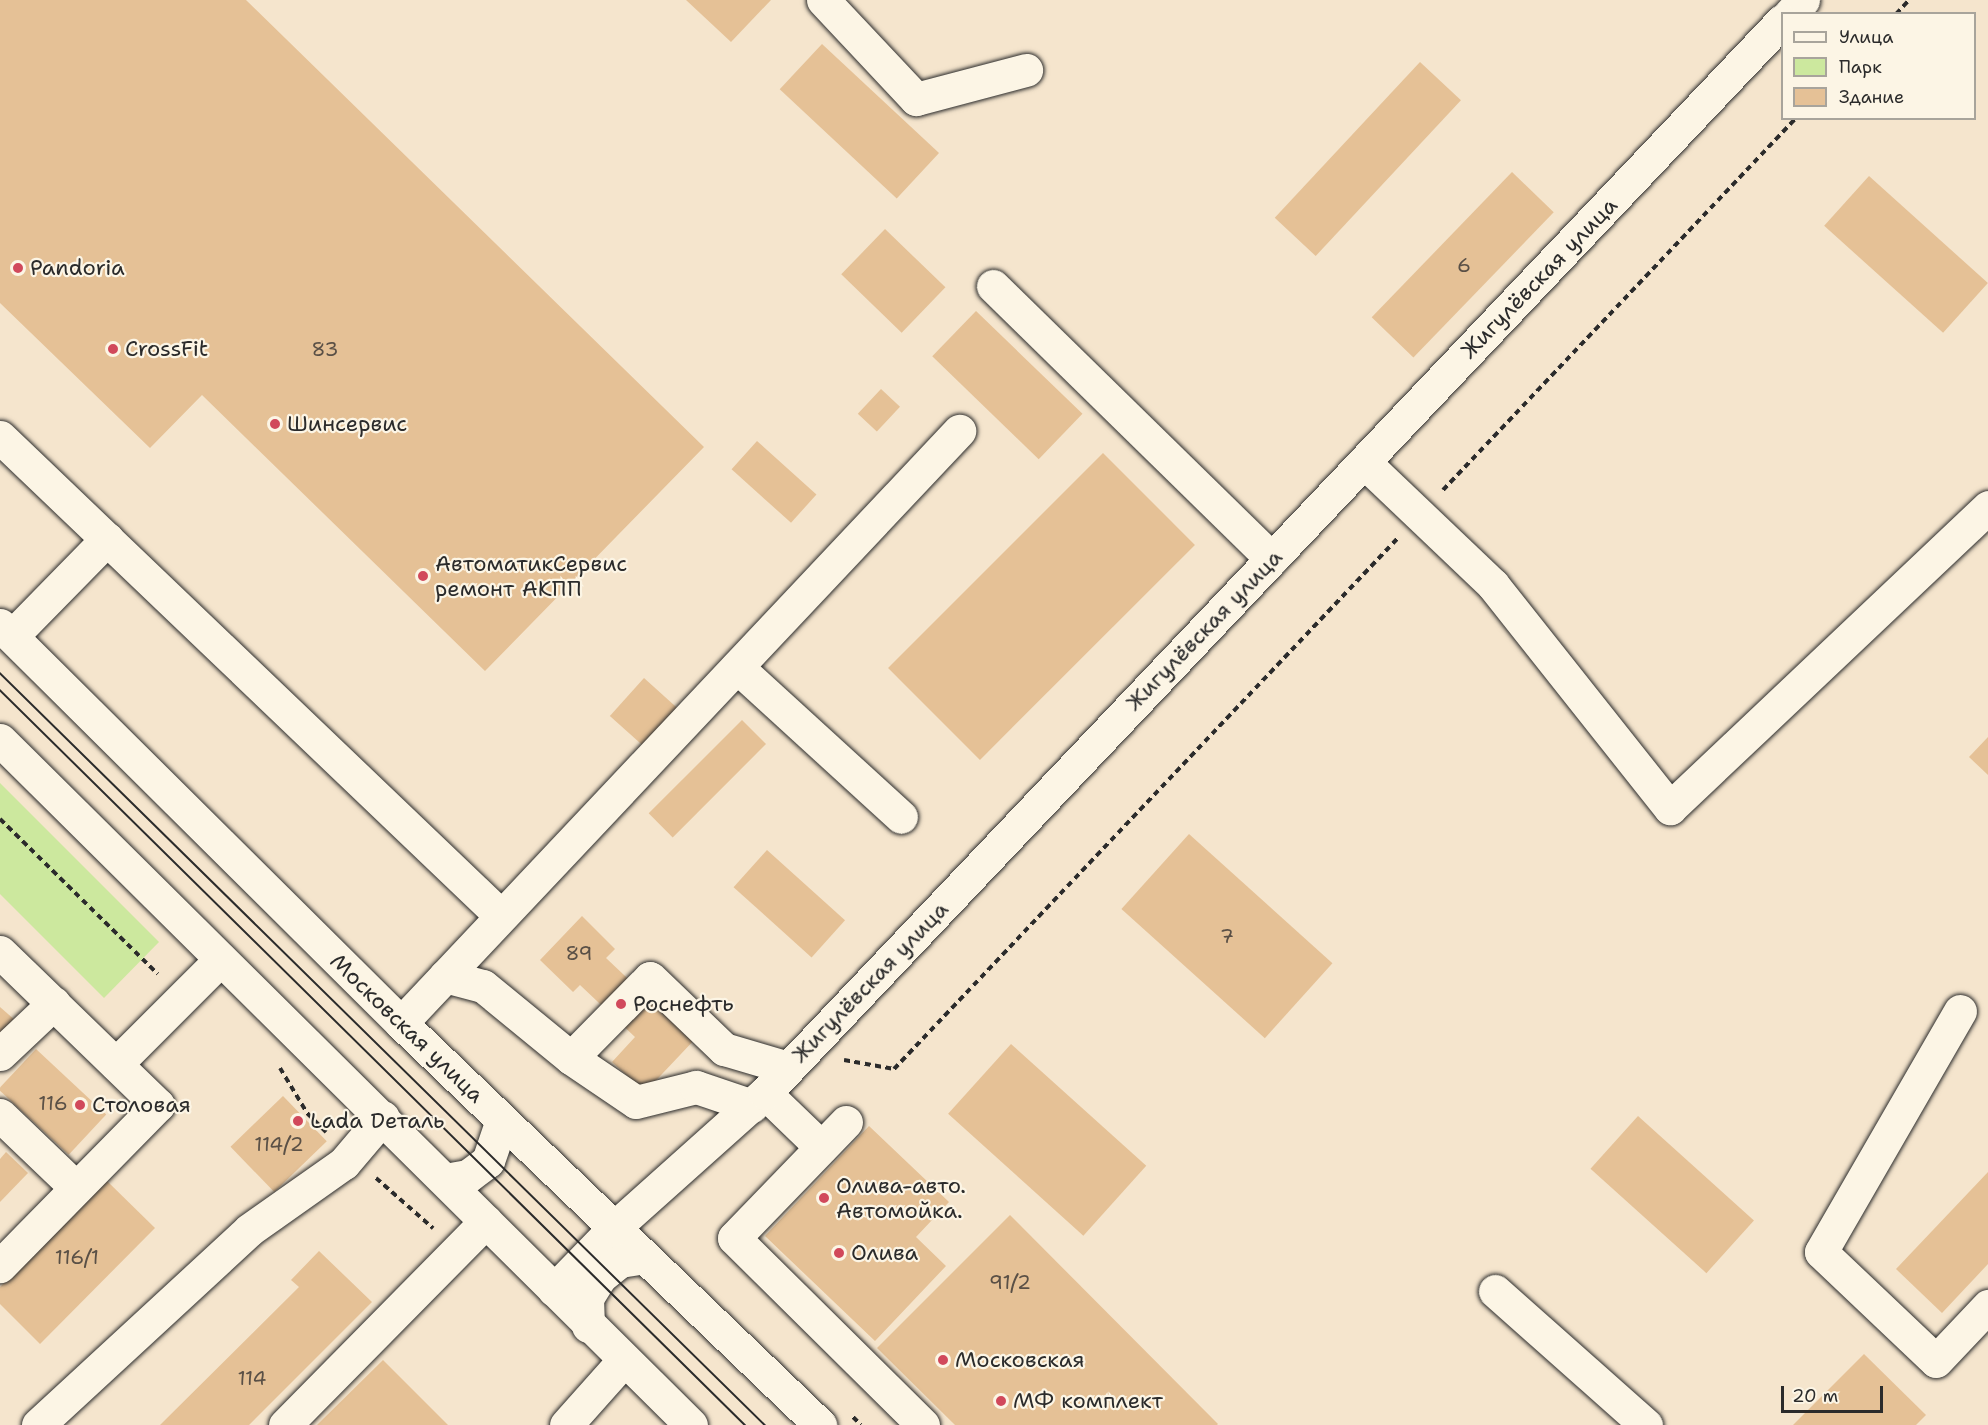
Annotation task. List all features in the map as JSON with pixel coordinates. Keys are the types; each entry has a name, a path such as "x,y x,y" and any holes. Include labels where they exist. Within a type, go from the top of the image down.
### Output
{"street":[{"path":"822,0 916,99 1026,70"},
{"path":"1792,12 1803,0"},
{"name":"Жигулёвская улица","path":"554,1290 615,1227 758,1099 796,1060 1781,22"},
{"path":"993,286 1272,559"},
{"path":"401,1023 959,431"},
{"path":"0,437 501,916"},
{"path":"1364,462 1421,513 1494,585 1670,808 1988,507"},
{"path":"6,630 107,539"},
{"name":"Московская улица","path":"6,630 401,1023 820,1425"},
{"path":"737,667 901,817"},
{"path":"0,740 382,1117 588,1326 691,1425"},
{"path":"0,952 158,1105 0,1266"},
{"path":"116,1064 221,959"},
{"path":"445,976 483,986 572,1058 636,1102 696,1087 758,1099 821,1147"},
{"path":"572,1058 650,978 724,1049 796,1060"},
{"path":"0,1054 54,1003"},
{"path":"1960,1011 1821,1252 1936,1361 1988,1306"},
{"path":"0,1115 76,1188"},
{"path":"38,1425 249,1230 344,1163 382,1117"},
{"path":"445,1180 468,1176 488,1161 502,1120"},
{"path":"846,1122 734,1238 923,1425"},
{"path":"285,1425 486,1221"},
{"path":"588,1326 587,1298 600,1277 620,1261 644,1257"},
{"path":"1495,1291 1646,1425"},
{"path":"566,1425 624,1360"}],"path":[{"path":"1898,12 1909,0"},
{"path":"796,1060 894,1069 1794,120"},
{"path":"0,819 183,996"}],"green space":[{"path":"0,783 159,942 104,998 0,894"}],"building":[{"path":"0,0 246,0 704,447 485,671 202,395 150,448 0,303"},
{"path":"686,0 771,0 731,42"},
{"path":"822,44 939,153 897,198 780,89"},
{"path":"1420,62 1461,100 1316,256 1275,218"},
{"path":"1512,172 1554,212 1413,358 1372,317"},
{"path":"1869,176 1988,283 1943,333 1824,226"},
{"path":"885,229 945,287 902,333 841,274"},
{"path":"976,311 1082,414 1039,459 932,356"},
{"path":"881,389 900,407 877,432 858,414"},
{"path":"757,441 816,495 791,523 732,469"},
{"path":"1103,453 1195,545 980,760 888,668"},
{"path":"644,678 679,709 645,747 610,716"},
{"path":"742,720 766,744 673,837 649,813"},
{"path":"1988,737 1988,775 1969,757"},
{"path":"1189,834 1332,963 1265,1038 1121,909"},
{"path":"767,850 845,920 812,957 734,887"},
{"path":"582,916 615,949 606,958 661,1010 715,1018 645,1092 612,1062 635,1037 580,985 573,992 540,960"},
{"path":"0,1007 16,1021 0,1039"},
{"path":"1011,1044 1146,1166 1083,1236 948,1114"},
{"path":"36,1049 106,1114 69,1155 0,1091 0,1088"},
{"path":"283,1096 327,1141 274,1192 230,1147"},
{"path":"1638,1116 1754,1220 1706,1273 1590,1169"},
{"path":"869,1126 949,1202 916,1237 946,1266 875,1341 765,1236"},
{"path":"6,1152 28,1173 0,1202 0,1159"},
{"path":"1988,1172 1988,1264 1942,1313 1896,1269"},
{"path":"106,1180 155,1228 40,1344 0,1304 0,1287"},
{"path":"1010,1215 1217,1425 955,1425 877,1348"},
{"path":"319,1251 372,1302 249,1425 160,1425 299,1287 291,1280"},
{"path":"1864,1354 1926,1415 1916,1425 1793,1425"},
{"path":"383,1360 448,1425 317,1425"}],"tram line":[{"path":"0,673 765,1425"},
{"path":"0,690 745,1425"}],"place":[{"name":"Pandoria","path":"18,268"},
{"name":"CrossFit","path":"113,349"},
{"name":"Шинсервис","path":"275,424"},
{"name":"АвтоматикСервис ремонт АКПП","path":"423,576"},
{"name":"Роснефть","path":"621,1004"},
{"name":"Столовая","path":"80,1105"},
{"name":"Lada Dеталь","path":"298,1121"},
{"name":"Олива-авто. Автомойка.","path":"824,1198"},
{"name":"Олива","path":"839,1253"},
{"name":"Московская","path":"943,1360"},
{"name":"МФ комплект","path":"1001,1401"}]}
